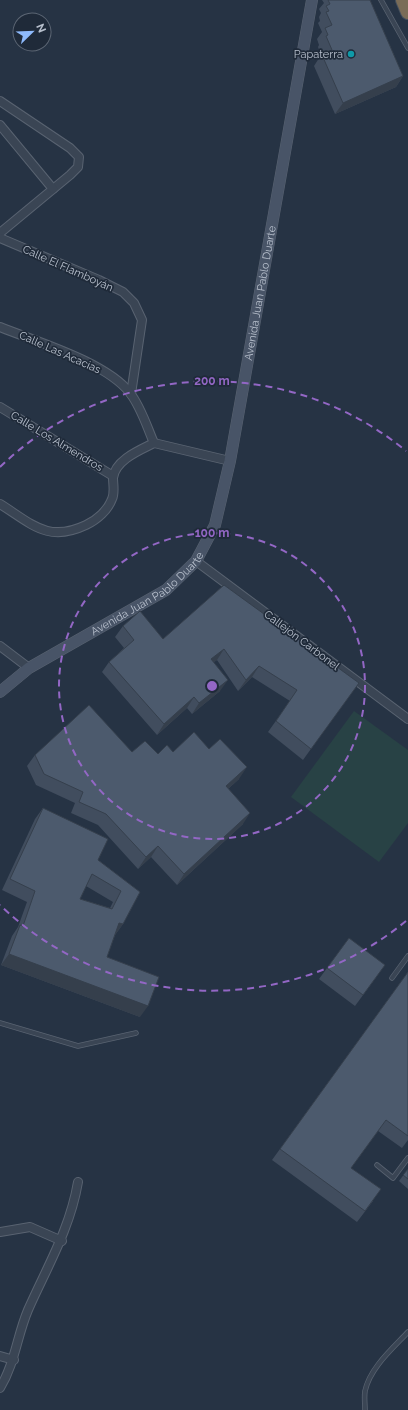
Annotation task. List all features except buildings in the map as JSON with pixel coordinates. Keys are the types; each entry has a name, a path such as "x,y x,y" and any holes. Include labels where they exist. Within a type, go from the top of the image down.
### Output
{"highway":[{"path":"403,0 408,12"}],"main road":[{"name":"Avenida Juan Pablo Duarte","path":"0,692 29,668 166,590 196,561 215,525 230,461 312,0"}],"street":[{"path":"0,101 70,148 79,157 78,167 0,233"},
{"path":"0,124 53,189"},
{"name":"Calle El Flamboyán","path":"0,238 99,280 123,292 134,303 142,320 131,394"},
{"name":"Calle Las Acacias","path":"0,327 95,365 120,382 131,394 154,443"},
{"name":"Calle Los Almendros","path":"0,407 114,476"},
{"path":"0,504 36,527 53,533 64,533 92,522 105,511 113,498 114,476 119,466 135,452 154,443 230,461"},
{"name":"Callejón Carbonel","path":"196,561 408,719"},
{"path":"0,646 29,668"},
{"path":"0,1388 14,1360 28,1311 62,1241 72,1212 78,1182"},
{"path":"0,1232 30,1227 62,1241"},
{"path":"0,1356 14,1360"}],"lane":[{"path":"381,0 408,48"},
{"path":"392,978 408,956"},
{"path":"0,1023 78,1046 136,1033"},
{"path":"377,1166 393,1178 408,1158"},
{"path":"365,1410 365,1392 370,1377 381,1361 408,1332"}],"green space":[{"path":"354,711 408,750 408,823 379,862 291,797"}],"place":[{"name":"Papaterra","path":"351,54"}]}
